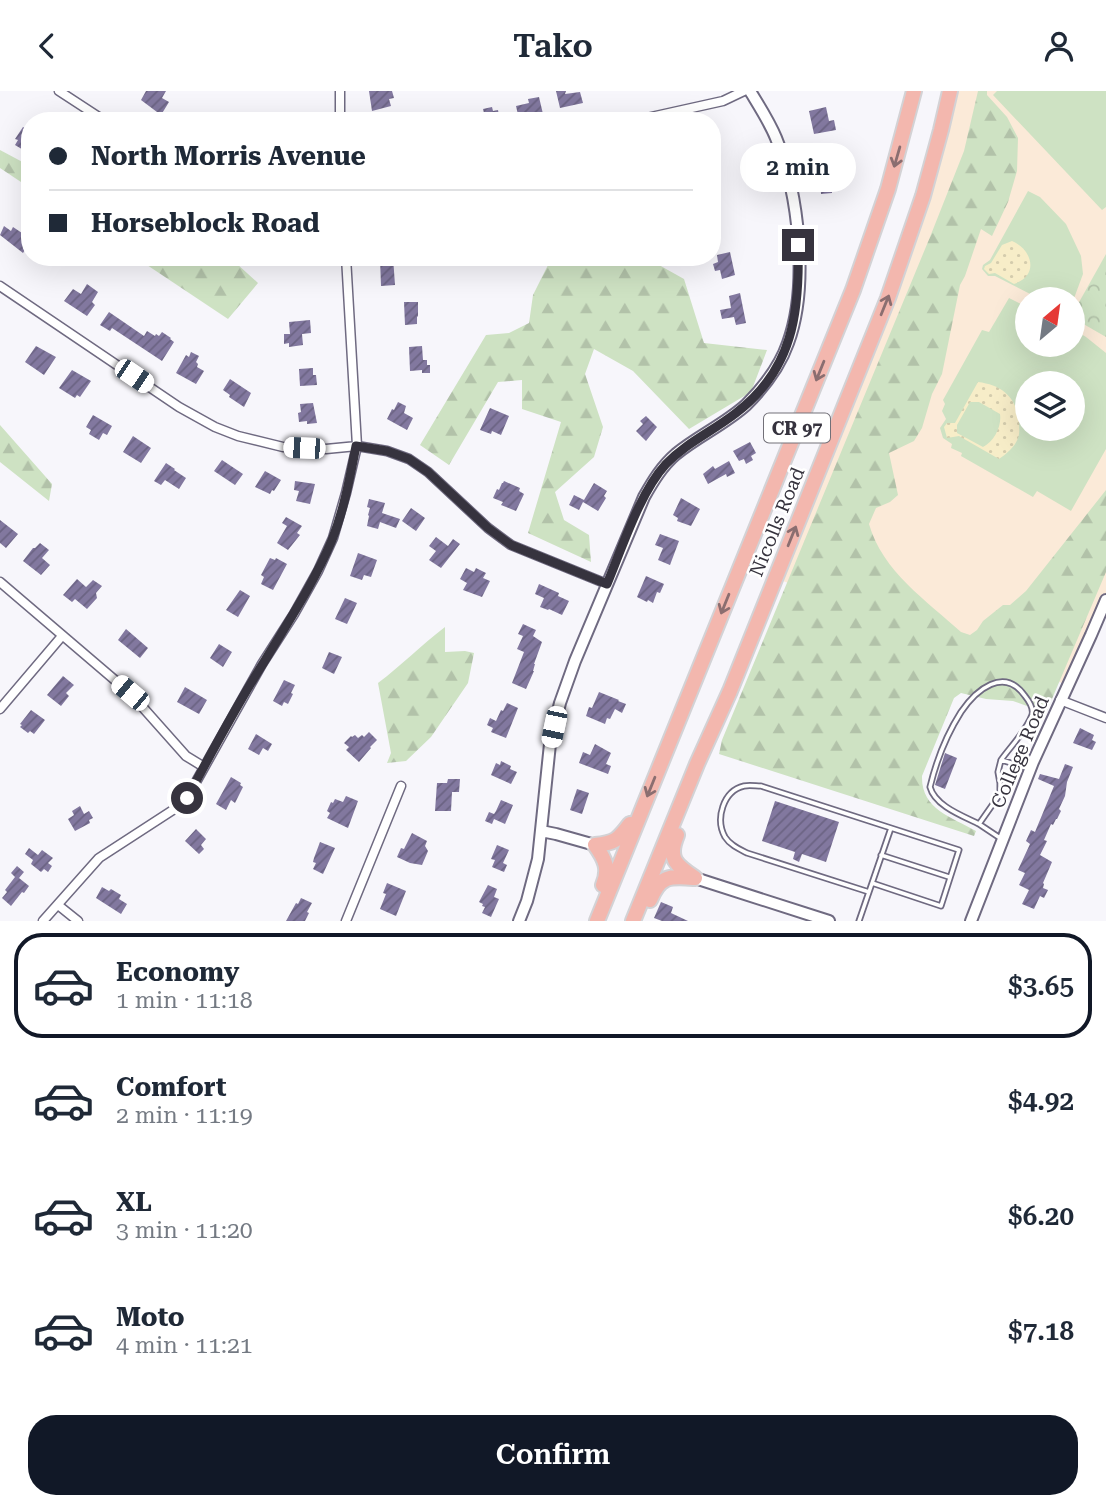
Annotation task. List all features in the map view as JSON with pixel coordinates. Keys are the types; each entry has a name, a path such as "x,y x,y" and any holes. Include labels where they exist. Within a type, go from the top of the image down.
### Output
{"highway":[{"name":"Nicolls Road","path":"597,921 853,289 888,189 914,91"},
{"name":"Nicolls Road","path":"633,921 730,691 900,266 923,196 950,91"},
{"path":"695,878 677,865 673,846 730,691"},
{"path":"589,921 607,873 604,859 595,845 608,844 617,839 640,814"},
{"path":"641,921 654,889 660,882 676,877 695,878"}],"street":[{"path":"60,91 92,112"},
{"path":"340,91 340,112"},
{"path":"674,112 723,101 744,91"},
{"path":"519,921 533,882 554,727 575,661 644,497 675,455 745,405 771,375 789,342 795,317 799,276 793,199 775,137 750,91"},
{"path":"43,921 99,858 176,809 187,798 318,571 333,538 356,446 346,266"},
{"path":"0,286 179,407 215,427 238,436 283,447 326,449 356,446 387,451 409,459 428,472 488,528 511,545 607,584"},
{"path":"0,582 130,693 186,757 204,767"},
{"name":"College Road","path":"971,921 1030,769 1106,600"},
{"path":"0,709 62,636"},
{"path":"1060,701 1106,718"},
{"path":"346,921 401,786"},
{"path":"541,831 595,845"},
{"path":"695,878 829,921"},
{"path":"58,905 78,921"}],"lane":[{"path":"979,824 1000,794 998,772 1001,759 1033,713 1033,708 1017,687 1004,681 989,685 962,711 951,730 930,787 939,801 1003,840"},
{"path":"1001,759 1030,769"},
{"path":"869,892 747,853 734,846 725,838 720,823 726,800 745,786 761,786 959,850 941,906 872,883"},
{"path":"859,921 891,828"},
{"path":"881,855 950,877"}],"shaded area":[{"path":"950,91 1106,91 1106,600 1068,685 971,652 775,578 888,298"}],"green space":[{"path":"978,91 987,91 987,95 1007,117 1018,138 1017,171 1008,202 992,236 981,229 960,285 942,374 932,394 922,428 914,441 889,453 898,495 876,508 869,524 875,541 895,571 920,597 961,632 970,635 1003,605 1010,605 1026,591 1106,490 1106,572 1046,713 1013,701 986,699 961,693 954,698 922,776 923,787 926,797 939,811 976,831 974,836 719,754 722,740 964,151"},
{"path":"997,91 1106,91 1106,207 1102,210 993,95"},
{"path":"0,150 21,161 21,182 0,168"},
{"path":"1028,191 1040,197 1066,224 1081,256 1083,274 1078,287 1017,287 995,276 988,276 982,269 990,260"},
{"path":"1106,254 1106,337 1085,325 1085,292"},
{"path":"148,266 239,266 258,283 228,319"},
{"path":"548,266 661,266 684,279 704,343 767,350 751,392 689,429 633,371 594,349 585,374 603,427 594,457 555,492 564,520 589,535 591,562 528,533 561,422 522,409 522,380 498,382 449,465 420,445 486,335 509,333 529,323 533,295"},
{"path":"1009,298 1015,301 1015,357 1085,357 1085,336 1106,353 1106,449 1071,511 1037,491 1033,497 961,456 962,453 951,448 952,444 943,438 940,428 946,419 942,411 945,404 943,400 982,330 989,332"},
{"path":"0,425 52,484 49,501 0,462"},
{"path":"445,627 445,652 474,653 468,683 431,737 406,761 387,763 391,753 378,683"}],"sand":[{"path":"1012,241 1025,250 1030,263 1027,275 1014,284 995,273 989,274 984,269 1002,245"},
{"path":"978,382 987,384 1001,389 1015,405 1017,441 999,459 959,436 947,438 944,427 947,423 955,423","holes":["970,402 979,402 1000,414 996,433 983,447 957,433 957,425"]}],"building":[{"path":"146,91 166,91 162,98 169,102 163,112 157,112 141,100"},
{"path":"369,91 392,91 394,98 389,99 391,106 372,111"},
{"path":"556,91 566,91 565,94 580,92 583,103 560,108"},
{"path":"539,97 543,112 517,112 516,106 529,103 528,99"},
{"path":"492,107 493,111 498,112 484,112 483,109"},
{"path":"826,107 829,121 834,120 836,130 814,134 809,111"},
{"path":"21,130 21,149 15,145 18,140 15,139"},
{"path":"830,165 832,193 821,194 816,166"},
{"path":"4,226 11,231 13,227 21,232 21,251 0,235"},
{"path":"730,252 735,275 722,279 720,270 715,271 714,266 721,266 721,254"},
{"path":"380,266 394,266 395,285 381,286"},
{"path":"87,284 98,292 92,302 95,305 87,316 64,301 73,289 81,294"},
{"path":"740,293 746,323 736,325 734,317 722,319 720,310 731,308 729,296"},
{"path":"404,302 418,302 417,324 405,325"},
{"path":"109,312 144,336 147,331 155,336 162,332 171,338 174,342 162,361 112,328 110,331 100,325"},
{"path":"310,320 311,333 302,334 303,345 289,347 289,343 284,344 284,334 290,334 289,322"},
{"path":"36,346 56,357 44,375 25,362"},
{"path":"422,346 423,360 427,360 427,365 430,365 430,373 422,373 422,370 410,371 409,347"},
{"path":"191,352 199,356 197,367 204,371 196,384 176,373 186,355 189,357"},
{"path":"313,368 317,385 300,386 299,369"},
{"path":"72,370 91,381 80,397 77,395 75,398 59,388"},
{"path":"230,379 251,393 244,407 223,390"},
{"path":"398,402 406,406 404,413 413,418 407,430 387,419"},
{"path":"313,403 317,423 299,422 300,404"},
{"path":"490,408 509,416 501,435 480,430"},
{"path":"93,415 112,426 107,435 103,433 99,440 89,434 91,430 86,427"},
{"path":"646,416 657,427 646,441 636,431 643,424 640,421"},
{"path":"133,436 151,448 141,463 123,452"},
{"path":"750,442 756,453 751,456 753,460 746,464 744,459 739,461 733,451"},
{"path":"222,460 243,474 235,485 214,471"},
{"path":"729,461 735,473 727,477 726,474 708,484 703,474 713,466 715,469"},
{"path":"166,463 186,478 179,489 165,480 161,485 154,481"},
{"path":"265,471 281,480 270,494 255,487"},
{"path":"295,481 315,484 310,504 296,501 299,491 294,490"},
{"path":"504,481 520,488 519,491 524,494 516,511 501,505 503,502 493,498"},
{"path":"594,483 607,491 598,511 583,502 579,510 569,505 574,495 584,500"},
{"path":"681,498 700,509 691,526 677,521 678,518 673,515"},
{"path":"369,499 385,503 382,513 400,519 396,528 380,522 378,529 367,526"},
{"path":"411,508 425,518 416,531 402,521"},
{"path":"286,517 302,526 297,533 300,535 288,550 277,543 287,526 282,523"},
{"path":"0,520 18,534 6,548 0,543"},
{"path":"660,534 679,541 670,565 658,560 663,548 655,545"},
{"path":"436,537 448,546 453,539 460,544 441,568 429,560 436,551 429,546"},
{"path":"40,543 49,550 42,558 50,565 41,575 23,561"},
{"path":"358,553 377,560 371,577 364,575 362,580 350,576"},
{"path":"270,558 287,564 273,590 261,584 264,577 261,575"},
{"path":"466,568 474,572 476,568 486,573 483,578 490,581 482,597 463,590 467,583 460,579"},
{"path":"646,576 664,584 653,603 637,597"},
{"path":"77,579 86,587 93,580 102,586 96,593 97,598 87,609 75,599 72,602 63,595"},
{"path":"539,584 569,601 562,615 540,607 544,598 535,594"},
{"path":"240,590 250,596 238,617 226,610"},
{"path":"345,598 357,603 347,624 335,619"},
{"path":"523,624 536,630 533,636 542,642 526,689 512,683 524,652 517,649 523,636 518,634"},
{"path":"126,629 148,648 140,658 118,640"},
{"path":"219,644 232,652 223,667 210,658"},
{"path":"329,652 342,657 334,674 322,668"},
{"path":"63,676 74,685 66,693 69,696 61,706 47,695"},
{"path":"284,680 295,685 288,704 284,702 282,706 273,701"},
{"path":"185,687 207,700 199,714 177,702"},
{"path":"599,692 626,704 622,713 615,709 605,724 586,716"},
{"path":"507,703 518,708 506,738 491,732 493,728 487,725 490,718 496,721"},
{"path":"31,710 45,720 34,734 20,727"},
{"path":"1080,728 1094,735 1092,740 1096,742 1092,750 1073,743"},
{"path":"369,732 377,740 359,762 346,750 349,747 344,743 351,736 364,737"},
{"path":"256,734 272,744 268,751 263,748 259,755 248,749"},
{"path":"595,744 611,753 606,764 611,766 608,774 579,763 583,752 590,755"},
{"path":"945,753 957,758 945,789 935,785"},
{"path":"501,761 517,772 511,784 491,775 496,763 500,765"},
{"path":"1065,764 1073,767 1059,809 1061,811 1053,825 1051,824 1040,855 1052,862 1043,883 1043,888 1048,890 1044,898 1040,896 1034,909 1022,904 1029,890 1019,885 1025,873 1018,870 1030,844 1026,841 1031,830 1035,832 1054,786 1038,779 1040,774 1059,779"},
{"path":"231,777 243,787 235,803 231,800 226,810 216,804"},
{"path":"448,779 460,779 459,792 452,792 451,811 435,811 437,783 447,783"},
{"path":"577,789 589,793 582,814 570,810"},
{"path":"346,796 358,801 348,828 327,818 331,802 335,799 343,802"},
{"path":"501,800 513,805 505,824 494,819 492,824 485,821 489,812 494,814"},
{"path":"775,801 839,822 826,862 802,854 799,862 793,859 795,852 762,841"},
{"path":"80,806 84,814 89,811 93,818 89,820 90,823 75,831 68,819 74,815 72,811"},
{"path":"196,829 206,839 201,845 204,849 199,854 185,841"},
{"path":"412,833 427,841 425,846 428,851 422,865 397,857"},
{"path":"320,842 335,848 323,874 313,869"},
{"path":"497,845 509,850 503,863 507,865 504,872 492,867 495,860 491,859"},
{"path":"29,848 38,855 42,850 53,858 48,863 52,866 48,872 44,869 41,872 31,864 33,860 25,854"},
{"path":"17,866 24,872 19,878 29,886 11,906 2,898 15,877 11,873"},
{"path":"387,883 406,891 396,916 380,909"},
{"path":"488,885 497,889 494,897 499,899 491,917 482,913 485,907 479,902"},
{"path":"102,887 121,895 119,899 127,904 121,914 96,898"},
{"path":"301,898 312,903 305,921 286,921 296,903 298,904"},
{"path":"661,902 673,907 671,913 688,921 662,921 654,918"}],"route":[{"path":"187,798 318,571 333,538 356,446 387,451 409,459 428,472 488,528 511,545 607,584 644,497 665,465 745,405 762,387 783,355 795,320 798,245"}]}
